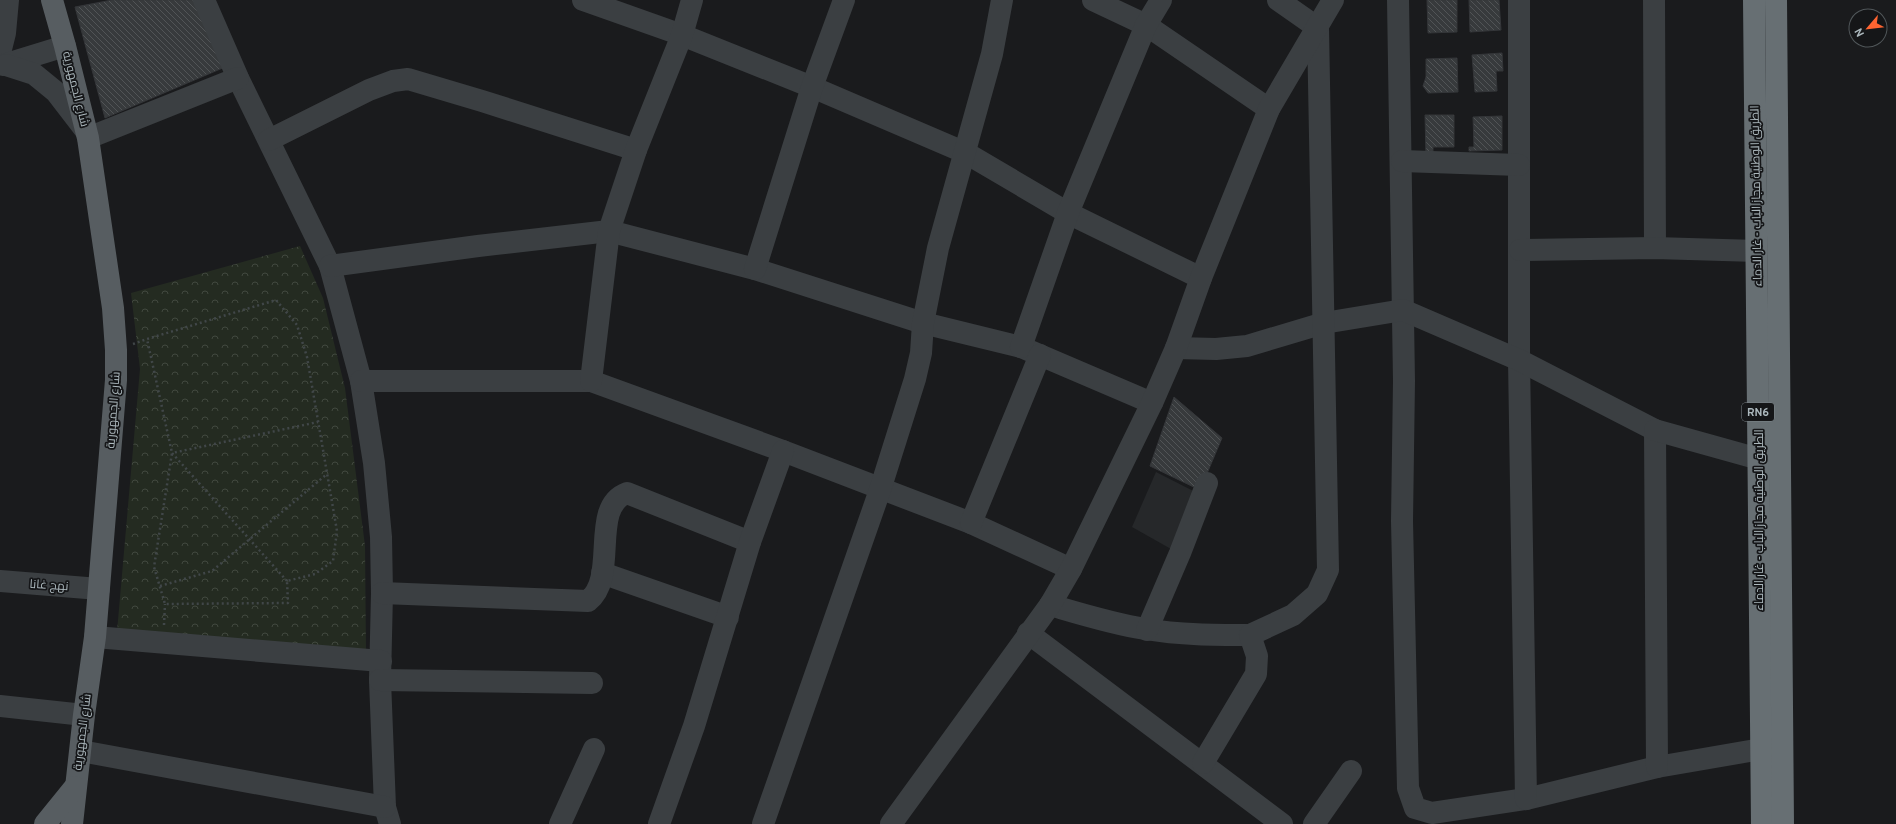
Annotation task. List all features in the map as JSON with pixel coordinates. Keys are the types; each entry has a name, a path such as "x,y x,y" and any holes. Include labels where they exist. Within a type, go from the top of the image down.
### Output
{"highway":[{"name":"الطريق الوطنية مجاز الباب - غار الدماء","path":"1754,0 1762,824"},
{"name":"الطريق الوطنية مجاز الباب - غار الدماء","path":"1776,0 1783,824"}],"main road":[{"name":"شارع الجمهورية","path":"52,0 87,134 113,308 116,350 116,380 95,637 75,787 72,824"},
{"path":"45,824 75,787"}],"street":[{"path":"2,61 8,0"},
{"path":"81,751 387,816 380,671 382,593 378,503 374,463 361,381 330,266 238,78 204,0"},
{"path":"583,0 682,35 812,87 966,153 1068,213 1201,278"},
{"path":"591,381 608,231 636,150 682,35 692,0"},
{"path":"755,269 812,87 844,0"},
{"path":"762,824 880,490 915,379 921,353 924,323 938,248 966,153 992,54 1002,0"},
{"path":"1093,0 1146,25 1269,109"},
{"path":"1020,347 1068,213 1146,25 1161,0"},
{"path":"1278,0 1318,28"},
{"path":"891,824 1028,633 1050,605 1071,569 1152,403 1176,348 1201,278 1269,109 1318,28 1333,0"},
{"path":"1398,0 1402,161 1404,380 1402,521 1408,788 1415,808 1432,813 1526,799 1656,767 1761,750"},
{"path":"1519,0 1519,360 1526,799"},
{"path":"1654,0 1655,248"},
{"path":"1050,605 1109,622 1147,630 1250,636 1293,615 1317,594 1328,570 1318,28"},
{"path":"2,61 65,46"},
{"path":"2,61 34,74 56,92 87,134 238,78"},
{"path":"269,140 369,90 392,81 408,79 636,150"},
{"path":"1402,161 1519,165"},
{"path":"330,266 478,246 608,231 755,269 924,323 1020,347 1152,403"},
{"path":"1520,250 1655,248 1757,251"},
{"path":"1176,348 1216,349 1247,346 1324,323 1403,310 1519,360 1655,430 1758,459"},
{"path":"970,523 1040,355"},
{"path":"361,381 591,381 782,451 880,490 970,523 1071,569"},
{"path":"1655,430 1656,767"},
{"path":"659,824 694,726 750,542 782,451"},
{"path":"1147,630 1180,553 1207,483"},
{"path":"382,593 582,602 588,601 596,592 602,573 607,525 613,503 620,496 627,493 750,542"},
{"path":"602,573 728,617"},
{"name":"نهج غانا","path":"0,581 99,589"},
{"path":"1028,633 1203,763 1282,824"},
{"path":"1203,763 1256,674 1257,656 1250,636"},
{"path":"95,637 380,671 592,683"},
{"path":"0,706 84,715"},
{"path":"560,824 594,749"},
{"path":"1314,824 1351,771"}],"path":[{"path":"116,350 147,339 276,300 297,325 307,357 337,531 333,561 315,574 287,581"},
{"path":"147,339 172,453 154,566 165,604 288,603 287,581 172,453"},
{"path":"172,453 318,422"},
{"path":"160,586 212,571 327,473"}],"shaded area":[{"path":"1156,472 1211,500 1187,558 1132,527"}],"green space":[{"path":"300,246 323,298 345,388 365,546 366,652 117,632 140,369 131,293"}],"building":[{"path":"112,0 198,0 225,67 105,118 75,7"},
{"path":"1427,0 1457,0 1457,32 1428,33"},
{"path":"1469,0 1499,0 1501,30 1470,32"},
{"path":"1502,53 1503,71 1496,71 1497,91 1475,92 1472,55"},
{"path":"1457,58 1458,92 1428,93 1423,86 1426,77 1426,59"},
{"path":"1425,115 1454,115 1454,147 1433,147 1433,156 1426,156"},
{"path":"1502,116 1502,150 1469,151 1469,147 1474,147 1473,117"},
{"path":"1174,397 1222,438 1200,490 1150,466"}]}
